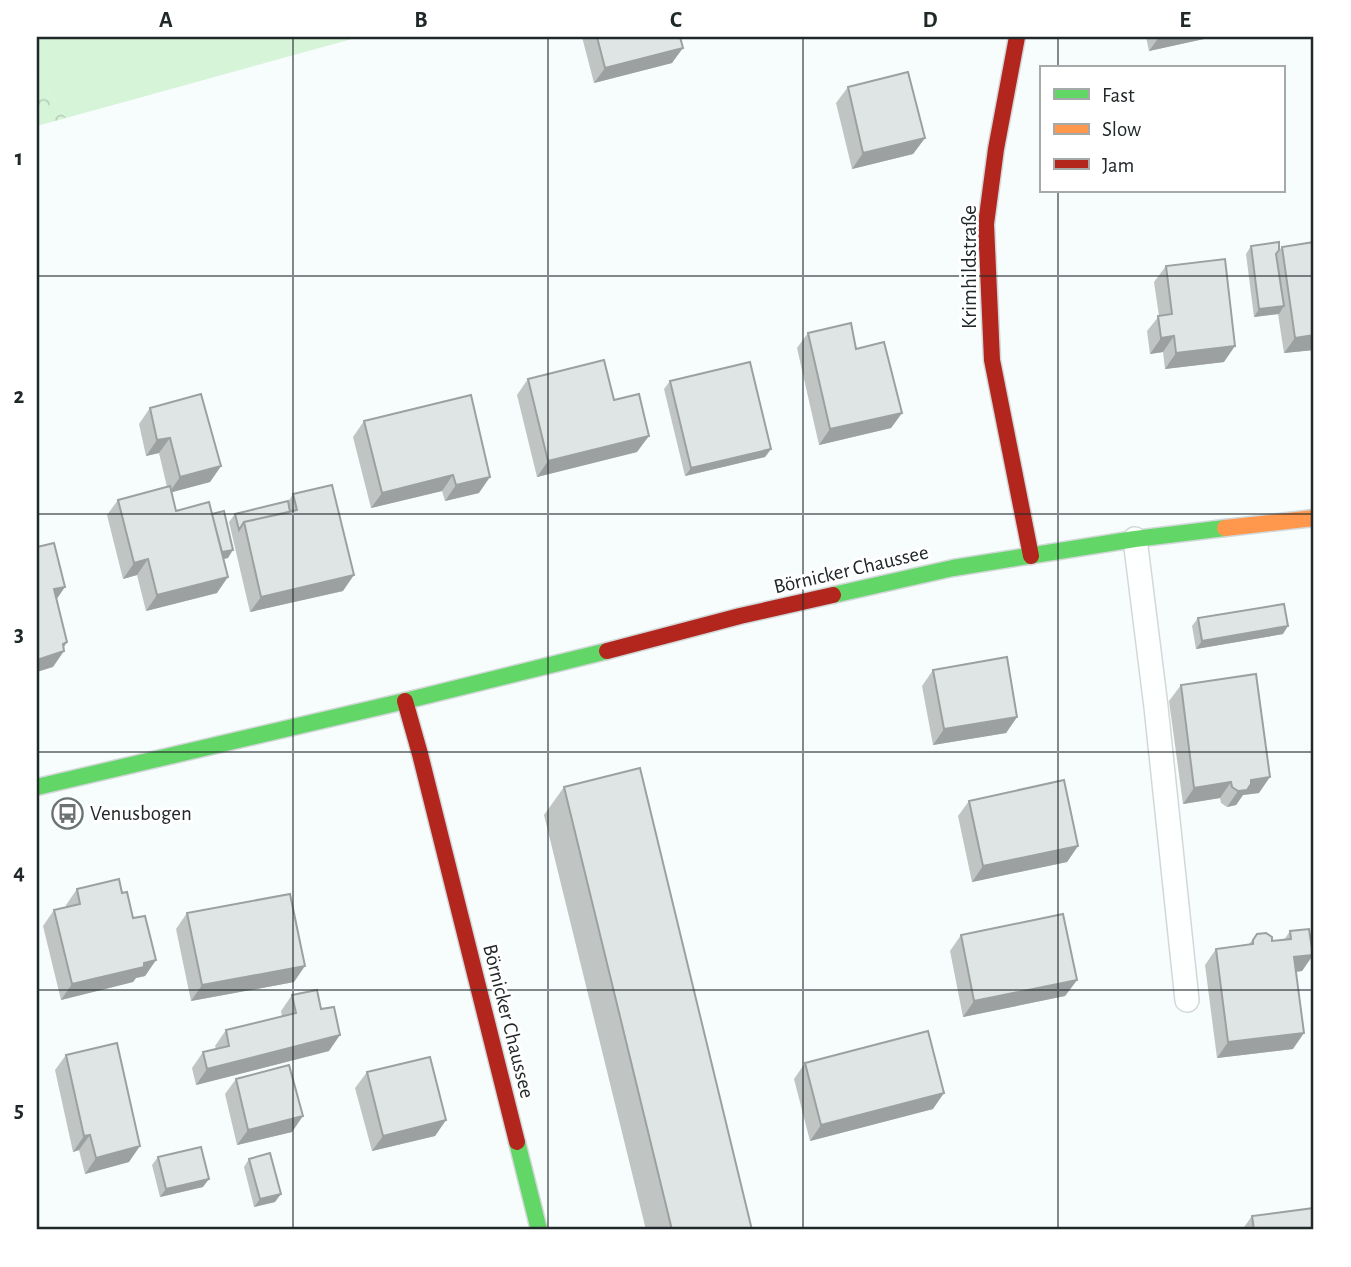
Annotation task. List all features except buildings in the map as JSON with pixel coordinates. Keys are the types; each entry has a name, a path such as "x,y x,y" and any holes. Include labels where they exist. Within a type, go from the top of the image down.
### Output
{"main road":[{"name":"Krimhildstraße","path":"1017,37 996,149 986,224 992,360 1031,556"},
{"name":"Börnicker Chaussee","path":"37,787 405,701 663,637 740,615 953,568 1136,540 1314,518"},
{"name":"Börnicker Chaussee","path":"405,701 539,1230"}],"lane":[{"path":"1136,540 1187,1000"}],"green space":[{"path":"37,37 359,37 66,118 37,75"},
{"path":"37,75 66,118 37,126"}],"traffic: fast":[{"path":"833,595 953,568 1135,539 1225,528"},
{"path":"37,787 607,651"},
{"path":"517,1142 539,1230"}],"traffic: slow":[{"path":"1225,528 1314,518"}],"traffic: jam":[{"path":"1017,37 996,149 986,224 992,360 1031,556"},
{"path":"607,651 833,595"},
{"path":"405,701 517,1142"}],"place":[{"name":"Venusbogen","path":"67,813"}]}
